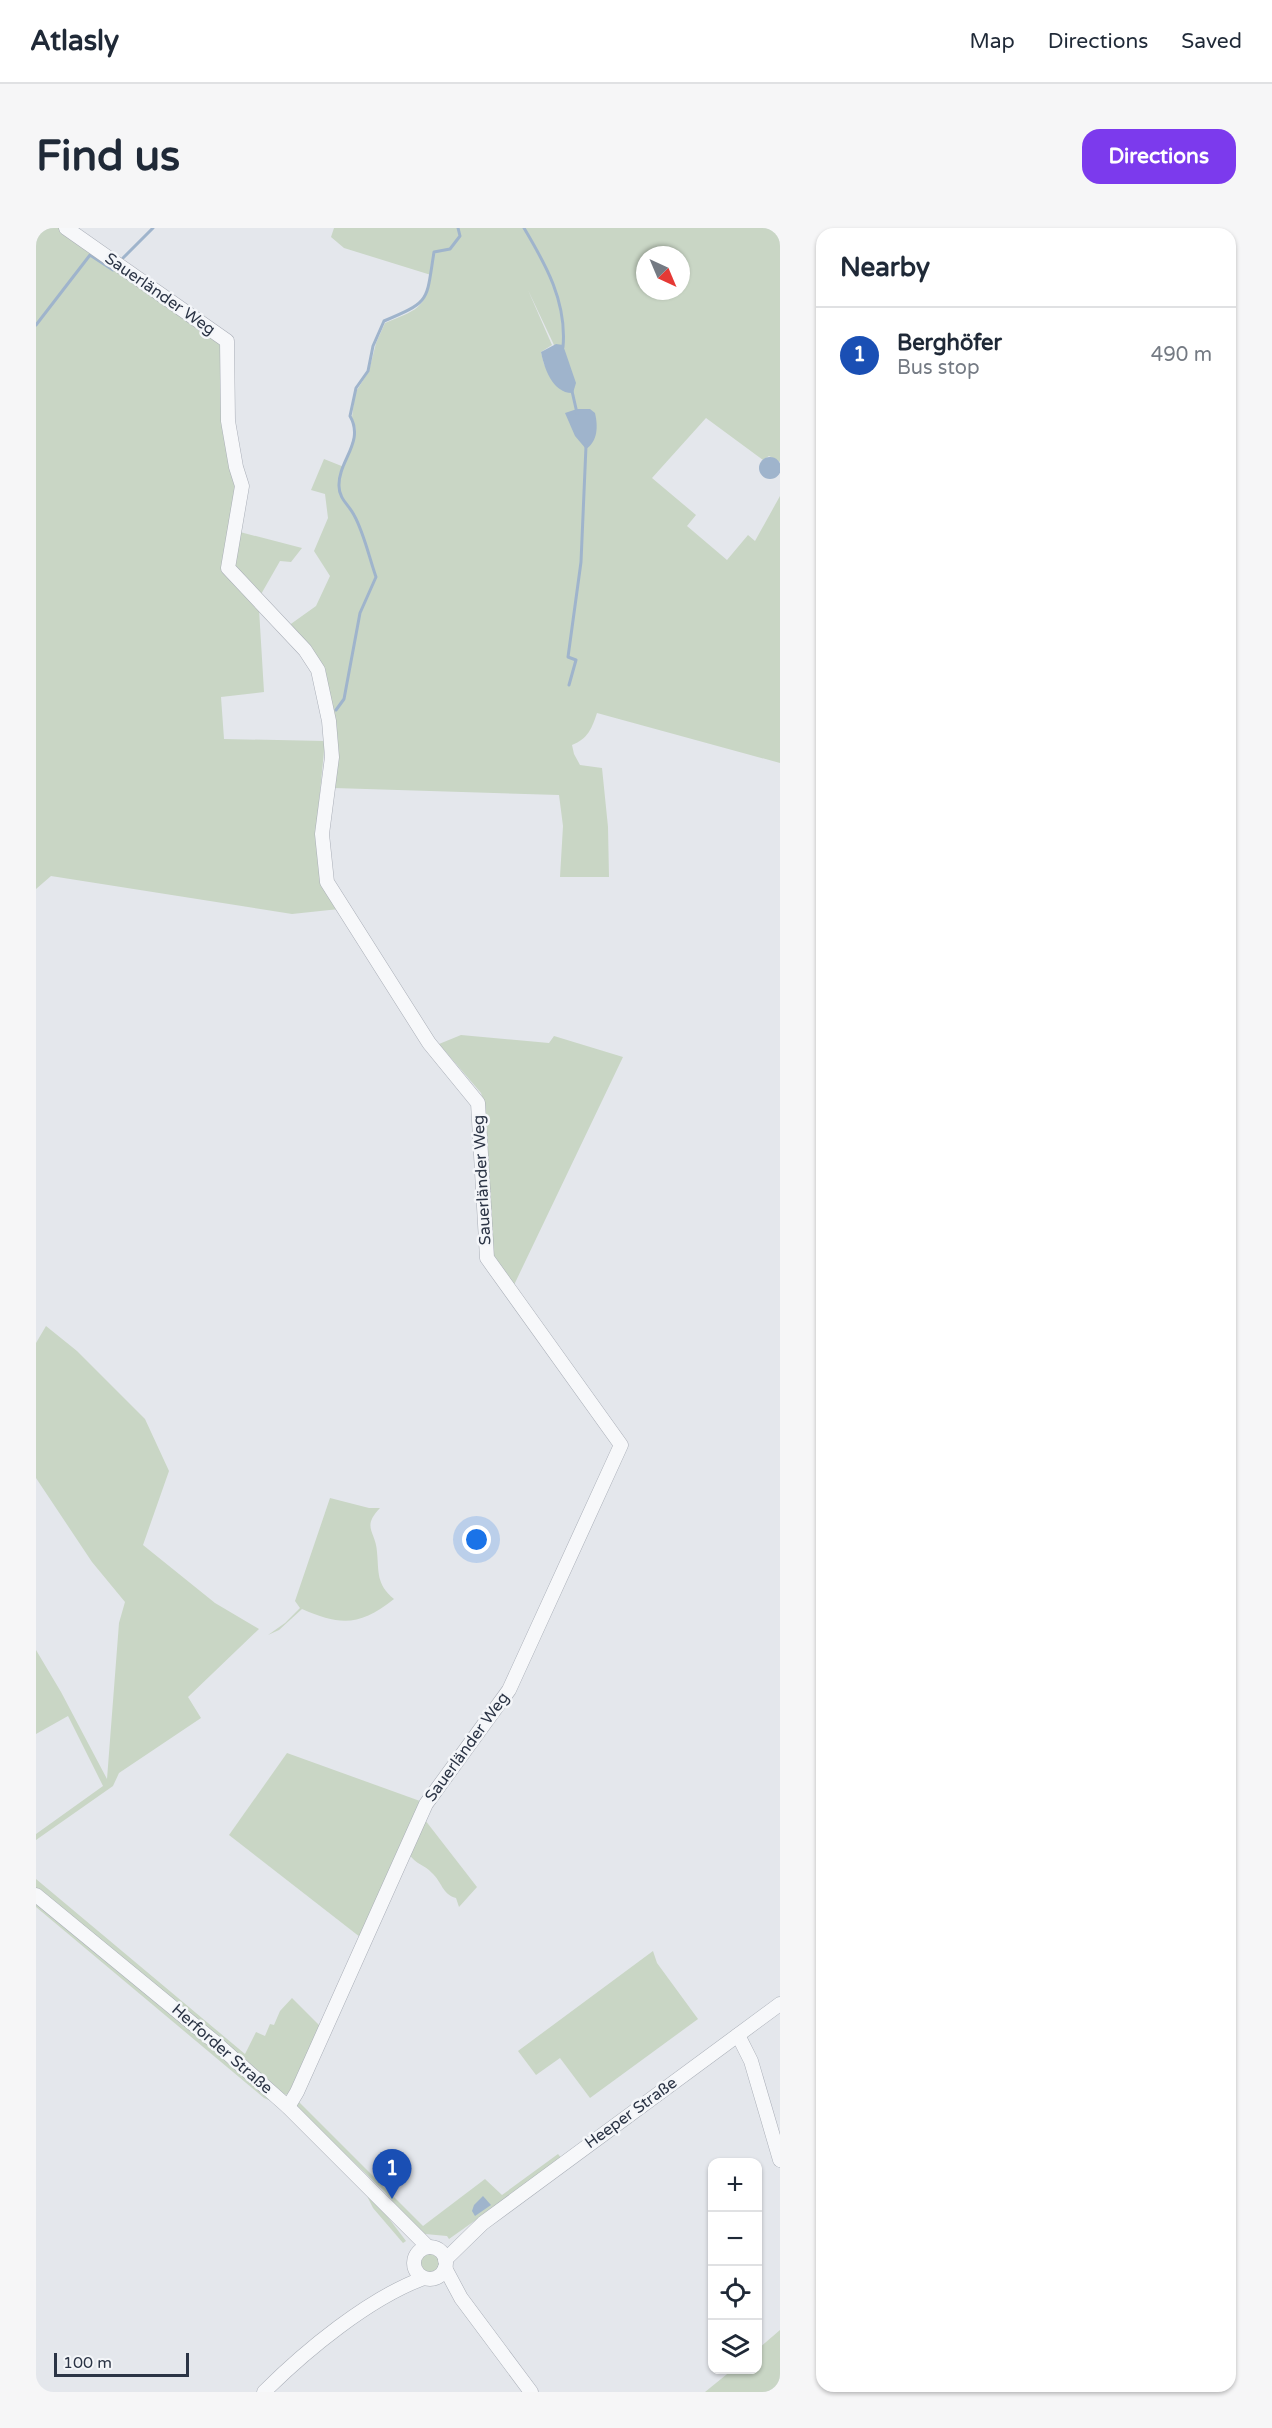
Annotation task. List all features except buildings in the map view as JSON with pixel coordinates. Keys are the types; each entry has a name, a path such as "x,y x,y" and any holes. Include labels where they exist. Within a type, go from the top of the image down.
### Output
{"street":[{"name":"Sauerländer Weg","path":"66,228 227,341 228,421 236,467 242,486 228,568 305,650 318,670 329,721 332,757 322,834 327,882 429,1043 478,1103 487,1258 621,1445 509,1690 426,1803 297,2092 288,2107"},
{"name":"Herforder Straße","path":"36,1895 216,2043 288,2107 396,2216 432,2247 445,2264 461,2298"},
{"name":"Heeper Straße","path":"429,2278 483,2223 780,2004"},
{"path":"738,2035 751,2061 780,2160"},
{"name":"Herforder Straße","path":"396,2216 415,2260 417,2273 461,2298"},
{"name":"Heeper Straße","path":"415,2260 432,2247 483,2223"},
{"path":"264,2392 305,2355 390,2292 415,2260"},
{"path":"390,2292 429,2278"},
{"path":"461,2298 531,2392"}],"green space":[{"path":"36,228 61,228 219,337 238,490 221,570 259,609 264,692 221,697 224,739 325,741 317,823 339,909 292,914 51,876 36,889"},
{"path":"334,228 780,228 780,462 769,456 763,460 706,418 652,478 696,515 687,526 727,560 748,535 755,541 780,496 780,763 597,713 589,732 582,740 572,745 580,765 602,768 608,827 609,877 560,877 563,826 559,795 334,788 338,750 325,668 288,626 316,606 330,576 314,551 328,518 325,494 311,490 324,459 344,467 356,429 352,417 355,393 369,371 376,343 385,323 404,315 422,302 429,287 431,275 344,248 331,237","holes":["528,290 554,345 557,386 544,364 541,352 552,345"]},
{"path":"240,532 302,548 291,562 280,561 260,596 235,566"},
{"path":"461,1035 549,1043 554,1036 623,1057 514,1285 492,1257 484,1103 481,1093 439,1044"},
{"path":"46,1326 77,1351 145,1419 169,1471 143,1545 215,1603 259,1629 188,1697 201,1718 119,1773 113,1786 36,1840 36,1834 103,1786 68,1716 36,1734 36,1650 107,1779 119,1623 125,1602 92,1562 36,1478 36,1343"},
{"path":"330,1498 369,1508 380,1508 370,1525 376,1545 381,1583 394,1599 360,1619 339,1620 302,1609 279,1630 268,1635 300,1608 295,1601"},
{"path":"287,1753 420,1801 360,1937 229,1835"},
{"path":"425,1820 477,1887 459,1907 456,1898 448,1894 435,1876 409,1854"},
{"path":"36,1879 245,2054 256,2032 265,2036 270,2024 274,2025 280,2011 292,1998 320,2026 290,2094 283,2095 36,1889"},
{"path":"36,1900 280,2105 264,2098 36,1907"},
{"path":"653,1951 657,1963 698,2019 590,2098 560,2058 536,2075 518,2051"},
{"path":"296,2099 423,2226 485,2179 502,2195 558,2154 562,2159 449,2239 447,2236 425,2234 406,2218 386,2193 296,2107"},
{"path":"366,2194 378,2204 406,2241 403,2243 373,2208"},
{"path":"430,2251 438,2254 441,2262 438,2270 430,2273 422,2270 419,2262 422,2254"},
{"path":"780,2330 780,2392 705,2392 727,2374 762,2374 762,2346"}],"water":[{"path":"556,344 563,345 576,383 573,393 566,392 555,385 544,365 541,352"},
{"path":"577,409 590,409 595,413 596,433 593,442 586,449 575,436 565,413"},
{"path":"770,457 778,460 781,468 778,476 770,479 762,476 759,468 762,460"},
{"path":"483,2196 491,2205 475,2216 472,2211 474,2205"}],"waterway":[{"path":"123,258 153,228"},
{"path":"336,710 344,699 360,613 376,577 358,522 339,491 342,468 353,443 354,425 350,416 356,388 368,371 373,346 384,321 411,309 424,298 434,252 450,249 460,236 458,228"},
{"path":"524,228 547,270 558,299 562,315 563,347"},
{"path":"36,325 90,255 113,270"},
{"path":"572,391 577,413"},
{"path":"569,685 576,660 568,657 581,562 586,446"}],"place":[{"name":"Berghöfer","path":"392,2199"}]}
